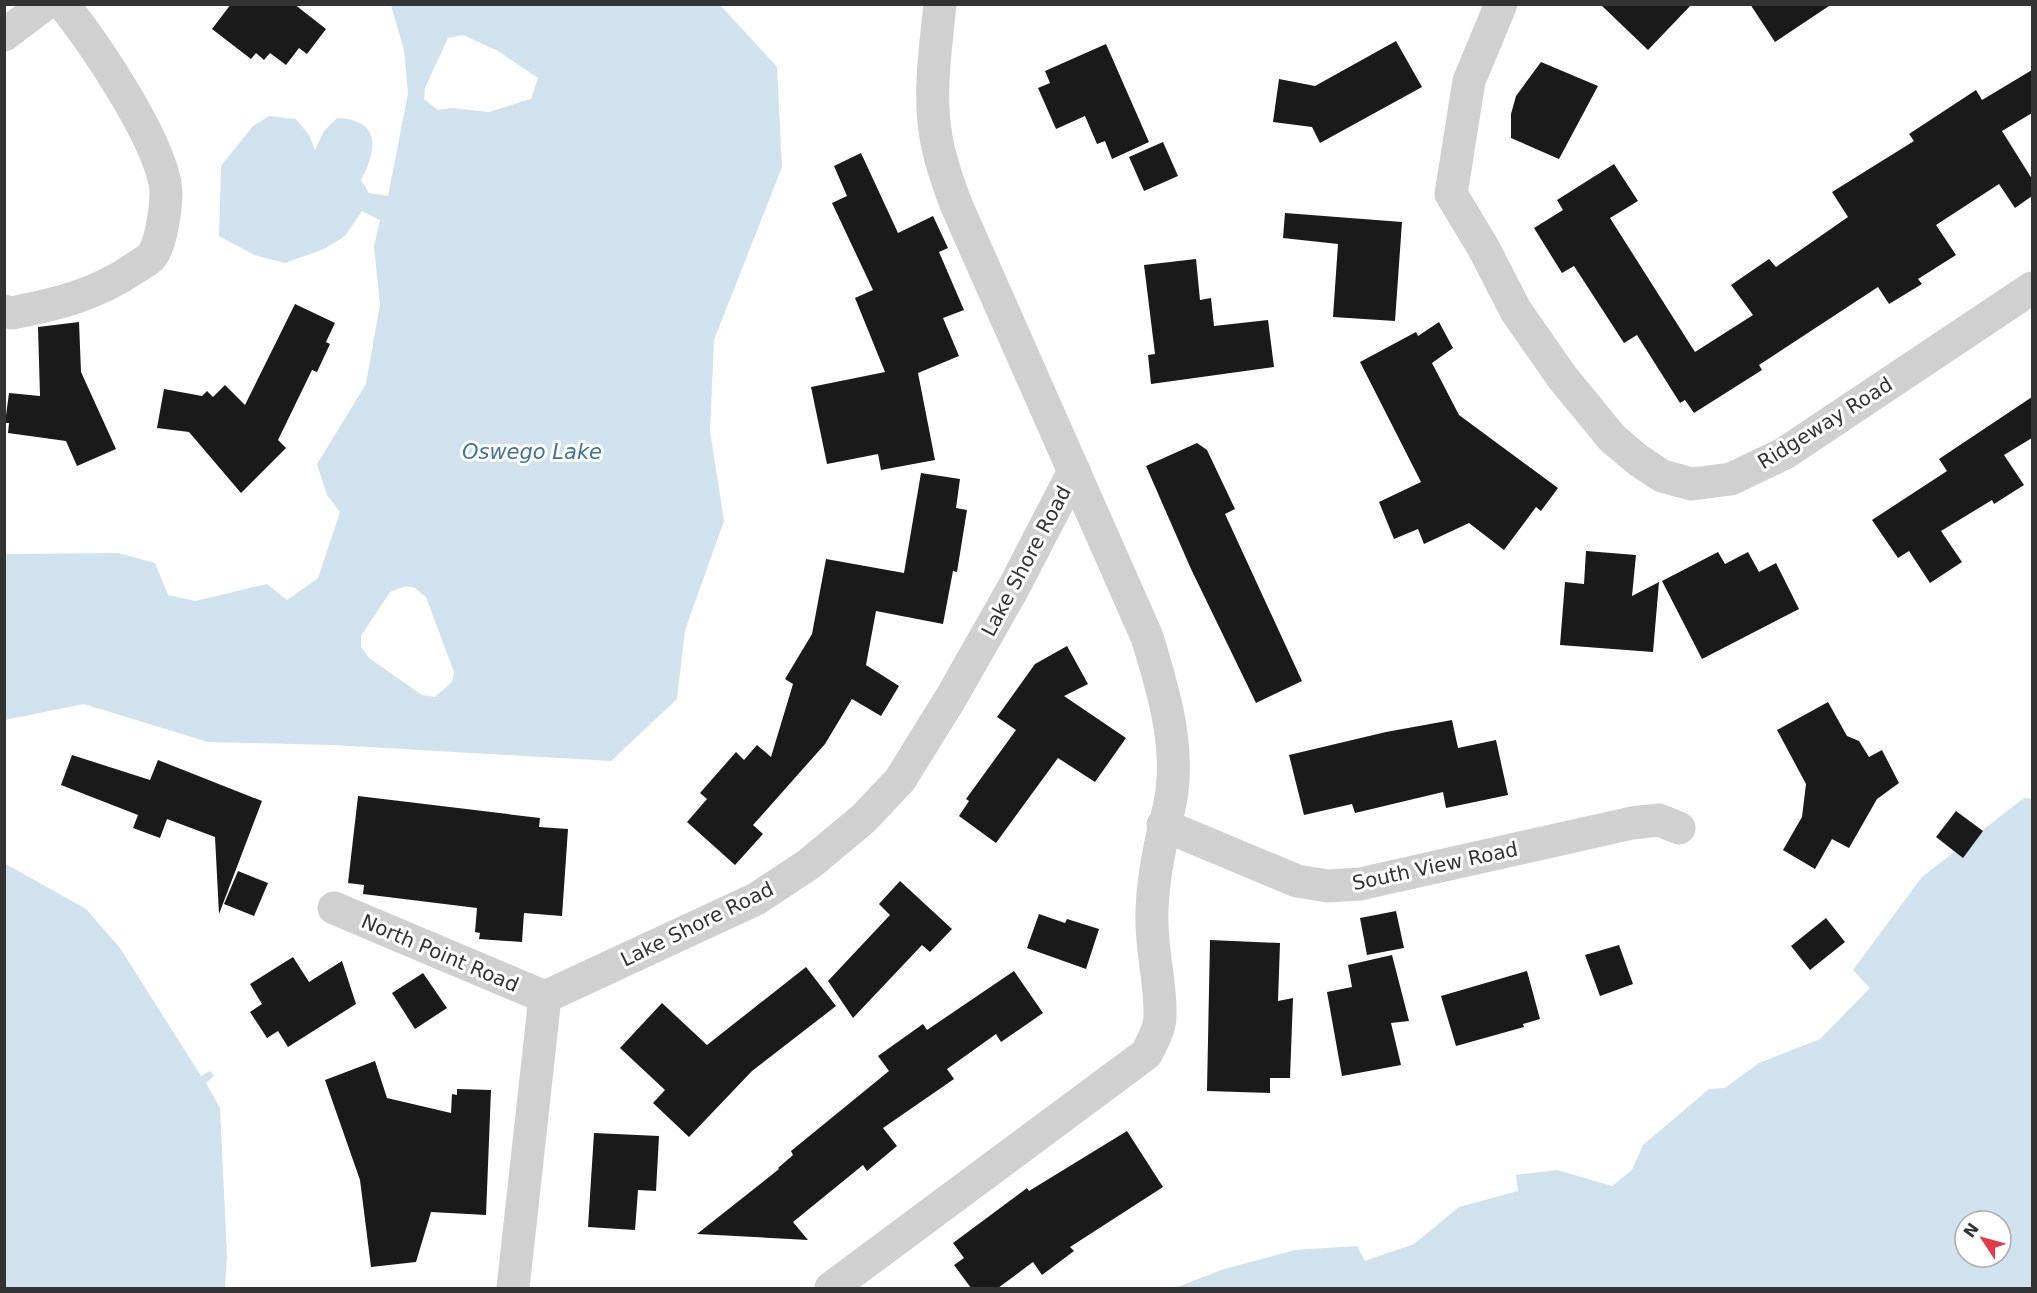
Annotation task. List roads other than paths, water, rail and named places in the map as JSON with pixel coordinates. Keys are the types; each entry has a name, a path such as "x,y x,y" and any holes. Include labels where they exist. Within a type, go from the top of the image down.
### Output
{"street":[{"path":"4,35 45,4"},
{"path":"4,311 12,313 68,302 119,279 153,255 159,237 165,184 157,159 139,122 91,42 63,4"},
{"name":"Lake Shore Road","path":"831,1288 1146,1054 1160,1018 1152,912 1155,865 1168,812 1172,772 1170,732 1164,692 1146,637 955,202 946,176 935,130 933,74 940,4"},
{"name":"Ridgeway Road","path":"1501,4 1468,81 1451,194 1483,247 1516,310 1562,377 1612,438 1662,476 1692,484 1731,479 1785,453 2032,288"},
{"name":"Lake Shore Road","path":"545,997 756,899 809,864 863,819 900,780 952,696 1014,587 1074,471"},
{"name":"South View Road","path":"1163,825 1297,881 1328,886 1360,884 1632,823 1659,820 1679,828"},
{"name":"North Point Road","path":"334,908 545,997"},
{"path":"513,1288 545,997"}],"water":[{"name":"Oswego Lake","path":"391,5 720,5 777,67 782,167 714,340 710,431 724,521 685,630 677,699 611,761 334,745 208,742 84,704 5,720 5,554 118,553 155,563 168,595 195,601 267,584 287,600 318,578 340,512 327,495 317,464 366,384 380,304 374,246 380,220 362,211 345,236 324,249 285,263 254,255 219,236 221,166 253,126 269,116 296,119 309,135 315,150 324,131 337,118 352,120 362,124 372,138 370,158 361,180 369,193 388,196 408,94 404,50","holes":["463,35 498,51 538,78 531,99 489,112 451,108 438,110 424,99 425,88 448,38","406,586 415,588 426,597 454,672 452,682 435,697 422,695 369,658 361,647 361,636 390,592"]},
{"path":"2024,798 2032,799 2032,1288 1175,1288 1221,1270 1295,1250 1357,1246 1365,1261 1414,1244 1459,1207 1518,1191 1516,1175 1557,1170 1612,1186 1632,1170 1643,1145 1709,1089 1725,1088 1759,1063 1820,1039 1870,988 1853,970 1922,877"},
{"path":"4,863 86,909 120,948 201,1076 210,1071 214,1076 206,1083 220,1108 227,1256 225,1288 5,1288"}]}
